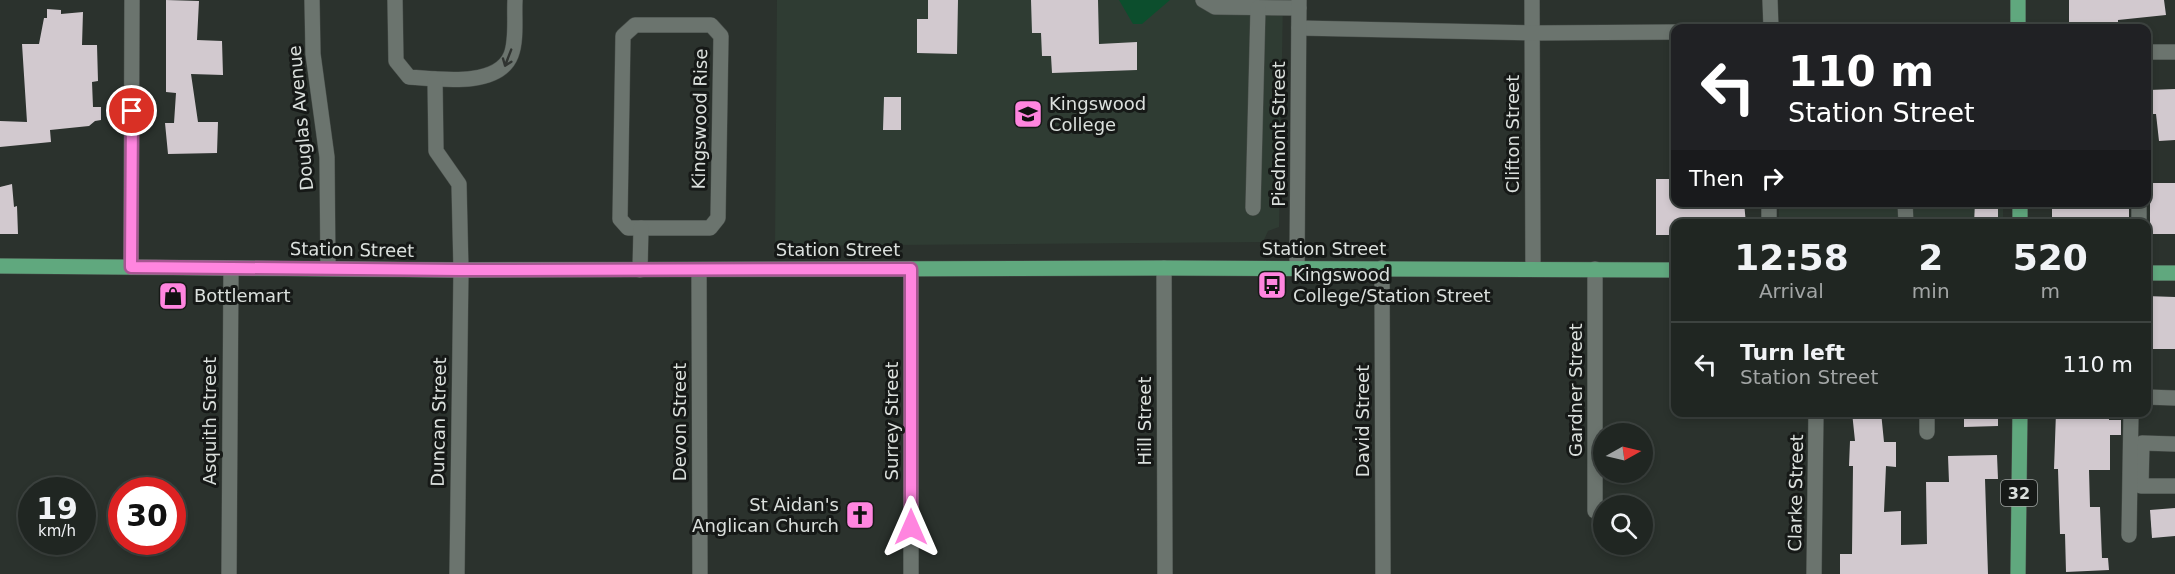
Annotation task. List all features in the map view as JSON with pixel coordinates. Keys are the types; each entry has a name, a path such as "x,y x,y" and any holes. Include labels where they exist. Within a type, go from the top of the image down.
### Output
{"main road":[{"path":"2018,0 2018,24"},
{"name":"Station Street","path":"0,266 460,270 1164,268 1671,270"},
{"path":"2151,273 2175,273"},
{"name":"32","path":"2018,574 2020,417"}],"street":[{"path":"131,267 132,0"},
{"name":"Douglas Avenue","path":"312,0 313,54 327,157 328,268"},
{"path":"395,0 396,61 409,76 435,79 489,77 504,68 512,54 515,0"},
{"path":"1203,0 1215,7 1258,8 1299,4"},
{"name":"Clifton Street","path":"1533,0 1533,269"},
{"path":"1770,0 1770,24"},
{"name":"Piedmont Street","path":"1297,268 1299,4"},
{"path":"1253,208 1258,8"},
{"name":"Kingswood Rise","path":"711,25 721,36 718,218 710,228 641,228 628,228 620,219 623,36 634,26 711,25"},
{"path":"1299,28 1532,33 1671,33"},
{"path":"2151,52 2175,52"},
{"name":"Duncan Street","path":"435,79 436,151 459,184 457,574"},
{"path":"640,270 641,228"},
{"name":"Hill Street","path":"1164,268 1165,574"},
{"name":"David Street","path":"1382,268 1383,574"},
{"name":"Asquith Street","path":"229,574 231,269"},
{"name":"Surrey Street","path":"911,269 911,574"},
{"name":"Gardner Street","path":"1595,269 1595,495"},
{"name":"Devon Street","path":"699,270 700,574"},
{"path":"2151,398 2175,398"},
{"name":"Clarke Street","path":"1814,574 1816,417"},
{"path":"1927,417 1927,432"},
{"path":"2131,417 2136,468 2142,486 2175,486"},
{"path":"2129,535 2136,468 2142,443 2175,444"}],"shaded area":[{"name":"Kingswood College","path":"777,0 1283,0 1279,227 1268,231 1263,242 775,246"},
{"path":"1779,207 2003,207 2003,219 1779,219"}],"green space":[{"path":"1119,0 1170,0 1142,24 1133,24"}],"building":[{"path":"166,0 199,1 197,40 222,41 223,75 191,74 198,122 218,122 217,153 168,154 165,123 174,123 176,93 166,92"},
{"path":"928,0 958,0 957,54 917,53 917,19 928,19"},
{"path":"1031,0 1098,0 1099,44 1137,42 1137,70 1052,73 1051,56 1042,56 1041,33 1032,33"},
{"path":"2069,0 2164,0 2166,15 2118,20 2118,24 2069,24"},
{"path":"47,9 61,10 61,14 83,12 82,45 97,45 98,81 92,82 93,107 101,107 101,120 89,126 50,130 51,142 0,147 0,121 27,122 22,44 39,44 44,18 47,18"},
{"path":"2175,89 2175,140 2159,141 2156,114 2151,114 2151,90"},
{"path":"884,97 901,97 901,130 883,130"},
{"path":"1656,179 1670,179 1671,207 1744,207 1746,219 1671,219 1671,235 1656,235"},
{"path":"2151,183 2175,183 2175,234 2151,234"},
{"path":"12,184 14,207 17,206 18,234 0,234 0,187"},
{"path":"1975,207 1998,207 1998,219 1974,219"},
{"path":"2052,207 2129,207 2129,219 2052,219"},
{"path":"2151,296 2175,297 2175,349 2151,349"},
{"path":"1853,417 1882,417 1884,442 1896,442 1896,467 1886,466 1884,512 1901,511 1901,545 1927,544 1926,482 1949,482 1948,456 1997,455 1998,479 1985,479 1988,574 1840,574 1840,554 1852,554 1853,466 1849,466 1850,441 1855,441"},
{"path":"1964,417 1998,417 1998,426 1964,427"},
{"path":"2056,417 2109,417 2109,420 2121,420 2121,435 2110,435 2110,470 2089,470 2090,507 2100,507 2102,558 2108,558 2109,570 2066,572 2065,534 2060,534 2058,469 2054,469"},
{"path":"2175,508 2175,536 2152,538 2150,510"}],"place":[{"name":"Kingswood College","path":"1028,114"},
{"name":"Kingswood College/Station Street","path":"1272,285"},
{"name":"Bottlemart","path":"173,296"},
{"name":"St Aidan's Anglican Church","path":"860,515"}],"route":[{"path":"132,111 131,267 460,270 911,269 911,527"}]}
